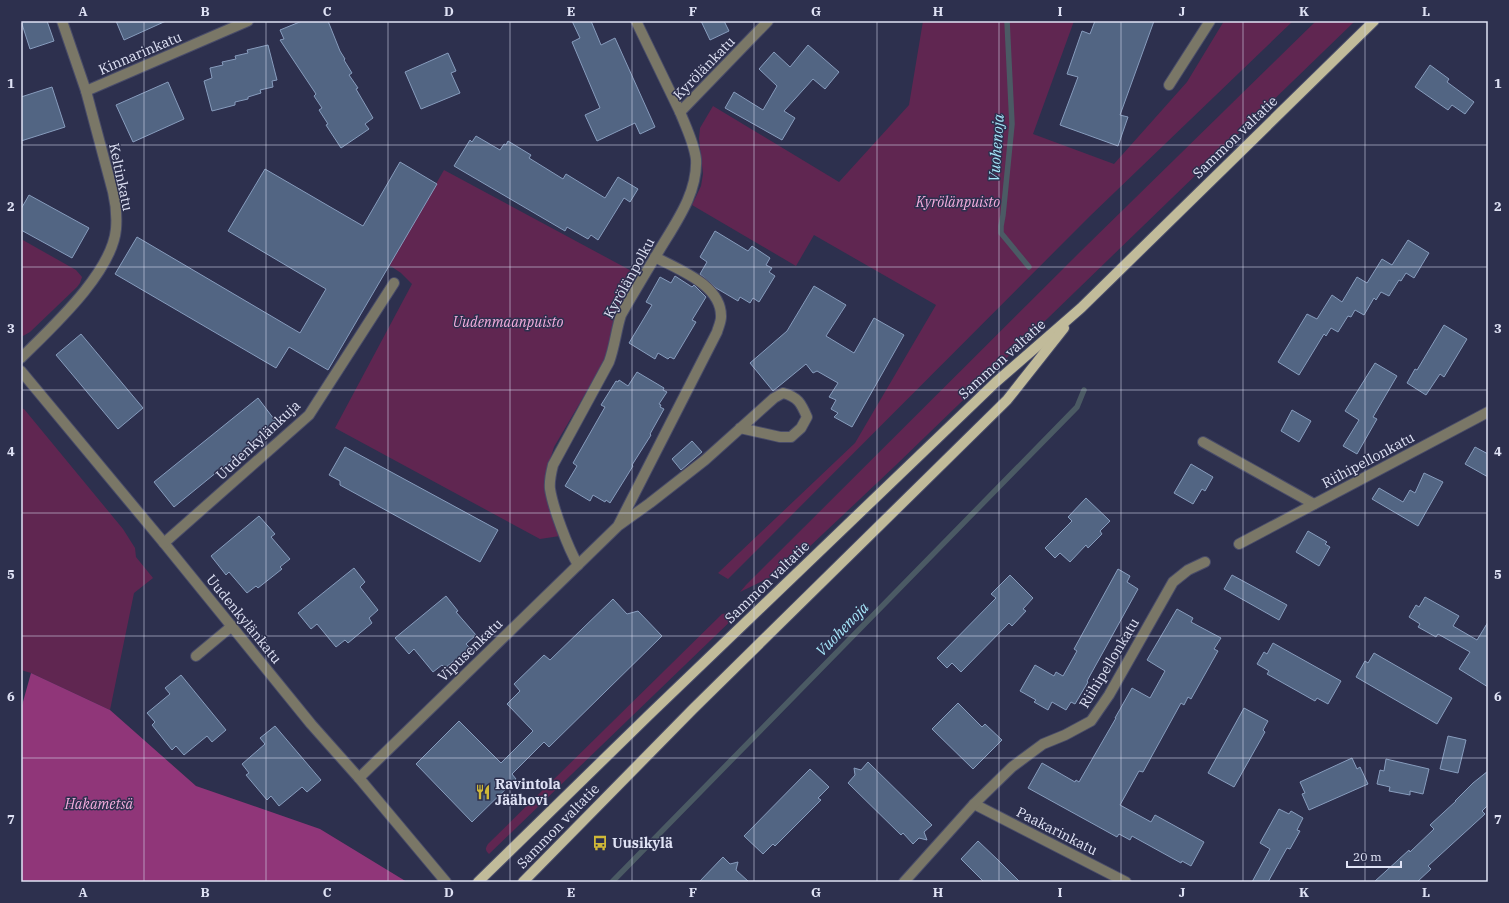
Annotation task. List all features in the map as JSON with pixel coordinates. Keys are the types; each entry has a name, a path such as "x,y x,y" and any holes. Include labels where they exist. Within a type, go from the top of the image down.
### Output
{"main road":[{"name":"Sammon valtatie","path":"478,882 648,715 996,382 1081,308 1374,21"},
{"name":"Sammon valtatie","path":"523,882 693,709 1007,400 1081,308"}],"street":[{"name":"Keltinkatu","path":"21,358 48,331 96,278 110,250 116,230 114,192 86,91 62,21"},
{"name":"Kinnarinkatu","path":"86,91 248,21"},
{"name":"Kyrölänkatu","path":"636,21 680,112 768,21"},
{"path":"1169,85 1210,21"},
{"name":"Kyrölänpolku","path":"578,565 572,554 550,490 552,465 609,362 613,353 621,315 656,257 690,194 695,175 696,159 693,146 680,112"},
{"path":"618,526 716,332 721,318 717,300 711,290 691,276 656,257"},
{"name":"Uudenkylänkuja","path":"164,543 308,416 394,283"},
{"name":"Uudenkylänkatu","path":"21,371 164,543 311,724 359,778 446,882"},
{"path":"618,526 705,460 740,428 774,398 783,393 793,396 802,406 807,417 801,428 791,437 780,437 740,428"},
{"name":"Riihipellonkatu","path":"1239,544 1488,412"},
{"path":"1203,442 1314,504"},
{"name":"Vipusenkatu","path":"359,778 618,526"},
{"name":"Riihipellonkatu","path":"904,882 974,804 1012,767 1043,744 1065,735 1091,721 1109,695 1173,582 1188,570 1205,562"},
{"path":"196,656 232,626"},
{"name":"Paakarinkatu","path":"974,804 1126,882"}],"green space":[{"name":"Kyrölänpuisto","path":"923,21 1074,21 1033,134 1114,164 1187,82 1224,21 1293,21 1090,216 728,579 718,573 855,443 936,305 814,235 796,266 692,205 701,186 703,174 699,139 700,128 713,106 839,182 909,105"},
{"path":"1316,21 1355,21 896,465 807,549 775,575 740,592 1081,251"},
{"name":"Uudenmaanpuisto","path":"444,170 639,275 613,322 608,355 554,447 545,476 547,495 560,536 540,539 335,428 412,284 401,273 389,265"},
{"path":"21,239 76,270 82,277 77,287 30,332 23,336 21,335"},
{"path":"21,408 24,409 123,529 135,548 136,557 153,578 134,593 110,710 31,673 21,670"},
{"path":"741,611 489,854 486,849 488,844 722,614"},
{"name":"Hakametsä","path":"31,673 110,710 196,786 320,829 407,882 21,882 21,709"}],"building":[{"path":"21,21 47,21 54,41 30,49"},
{"path":"116,21 166,21 124,40"},
{"path":"302,21 328,21 340,51 345,59 344,60 352,73 349,75 358,88 356,89 373,118 365,124 369,129 341,148 326,125 328,124 319,110 322,108 314,96 316,94 280,40 284,39 280,30"},
{"path":"572,21 591,21 601,45 615,38 655,127 640,134 635,123 597,141 585,115 600,108 572,42 580,38"},
{"path":"701,21 724,21 729,31 710,40"},
{"path":"1095,21 1154,21 1120,115 1128,117 1118,146 1060,125 1078,77 1067,74 1082,31 1090,34"},
{"path":"268,45 277,80 272,81 273,87 260,90 261,93 248,97 248,99 235,102 235,105 212,111 204,81 212,78 210,68 223,65 222,62 236,59 235,56 248,53 247,50"},
{"path":"808,45 839,72 825,89 813,79 784,111 795,118 782,140 725,108 734,92 763,110 777,86 759,69 774,52 790,67"},
{"path":"448,53 456,71 451,73 460,93 421,109 405,72"},
{"path":"1430,65 1449,79 1447,82 1474,102 1465,114 1452,105 1448,110 1415,87"},
{"path":"168,82 184,119 133,142 116,105"},
{"path":"52,87 65,127 21,141 21,97"},
{"path":"476,136 500,150 508,141 531,155 529,158 563,179 566,174 605,198 618,177 638,189 630,202 624,198 598,240 591,235 588,239 567,227 565,231 454,166 470,140 472,142"},
{"path":"400,162 437,184 328,370 289,347 276,368 115,274 137,237 300,333 326,289 228,231 265,169 363,226"},
{"path":"29,195 89,228 72,258 21,230 21,209"},
{"path":"715,231 748,251 752,246 770,258 766,265 772,268 769,272 775,276 759,302 753,298 750,303 740,297 738,301 716,288 700,274 707,262 700,257"},
{"path":"1408,240 1429,253 1414,278 1406,273 1401,281 1399,280 1389,296 1381,292 1376,300 1374,298 1364,315 1355,310 1351,317 1348,316 1338,332 1331,328 1326,336 1324,334 1299,375 1278,362 1307,314 1317,319 1332,295 1342,302 1357,277 1367,283 1382,259 1392,265"},
{"path":"675,276 692,287 694,285 706,297 692,320 696,322 674,359 670,357 668,359 658,353 655,359 629,343 652,305 646,302 660,277 671,283"},
{"path":"814,286 846,305 826,336 854,353 874,318 904,335 852,427 834,417 838,413 831,409 836,400 829,397 838,383 817,371 813,373 806,364 773,391 750,363 787,331"},
{"path":"1444,325 1467,339 1444,377 1440,374 1426,395 1407,383 1415,369 1417,370"},
{"path":"81,334 143,408 118,429 56,355"},
{"path":"1375,363 1397,376 1373,417 1377,419 1357,454 1343,446 1359,420 1345,411"},
{"path":"637,372 664,388 663,390 667,392 659,404 661,405 660,407 664,409 650,434 651,435 610,503 606,500 605,502 593,495 590,501 565,486 577,466 573,463 605,407 601,405 616,381 618,382 619,380 628,386"},
{"path":"258,398 277,423 174,507 154,482"},
{"path":"1292,410 1311,421 1299,442 1281,431"},
{"path":"692,441 702,452 681,470 672,459"},
{"path":"345,447 498,530 480,562 340,485 340,481 329,475"},
{"path":"1475,447 1488,454 1488,477 1465,464"},
{"path":"1191,464 1213,477 1205,491 1202,489 1193,504 1174,493"},
{"path":"1424,473 1443,482 1418,526 1372,499 1379,488 1403,502 1410,490 1415,493"},
{"path":"1086,498 1110,521 1100,531 1102,534 1088,548 1086,545 1070,562 1060,553 1055,558 1045,548 1072,521 1068,517"},
{"path":"259,516 275,534 271,537 290,559 280,567 282,569 258,588 256,586 247,593 229,572 226,575 211,556"},
{"path":"1308,531 1327,542 1325,544 1330,547 1319,566 1296,552"},
{"path":"354,568 365,582 360,587 378,610 369,618 372,623 348,643 345,640 336,647 317,624 311,629 298,613"},
{"path":"1118,569 1130,576 1127,582 1138,589 1075,704 1071,702 1066,710 1052,702 1048,710 1034,702 1036,700 1020,691 1035,665 1054,676 1056,672 1063,676 1077,651 1074,649"},
{"path":"1010,575 1033,598 1023,609 1026,611 1012,626 1009,623 961,672 952,663 947,668 937,658 996,598 991,594"},
{"path":"1232,575 1287,605 1279,620 1224,589"},
{"path":"446,596 458,611 456,612 476,635 466,644 470,648 445,668 442,665 433,672 414,649 409,654 395,638"},
{"path":"1425,597 1459,616 1453,626 1477,640 1488,622 1488,687 1459,669 1470,652 1438,634 1436,637 1418,627 1420,624 1409,617 1416,605 1419,607"},
{"path":"613,599 627,614 638,611 662,636 549,747 544,742 512,774 516,779 472,822 416,764 459,721 501,763 533,731 507,704 520,691 514,684 544,655 550,660"},
{"path":"1177,609 1193,618 1191,622 1221,638 1214,649 1218,651 1191,699 1188,697 1184,705 1181,703 1143,772 1139,771 1120,805 1151,822 1155,815 1204,842 1191,866 1182,861 1181,863 1132,836 1130,840 1119,834 1117,837 1028,788 1042,763 1075,782 1076,780 1079,782 1132,688 1150,698 1165,671 1147,660"},
{"path":"1273,643 1341,681 1328,704 1317,698 1315,701 1267,674 1269,671 1257,664 1264,652 1267,654"},
{"path":"1374,653 1452,698 1437,724 1356,677 1365,661 1368,663"},
{"path":"181,675 226,730 212,742 207,736 184,755 176,746 172,750 152,725 155,722 147,713 170,694 165,688"},
{"path":"958,703 982,727 985,724 1002,740 973,769 932,729"},
{"path":"1244,708 1268,721 1263,730 1265,732 1234,787 1208,773"},
{"path":"275,726 321,780 307,792 302,787 279,806 271,796 267,800 246,775 249,773 242,764 265,744 260,738"},
{"path":"1448,736 1466,740 1458,773 1440,769"},
{"path":"1352,758 1357,769 1360,767 1368,784 1309,810 1302,794 1305,793 1300,782"},
{"path":"1386,759 1429,769 1423,794 1410,791 1410,795 1389,791 1390,787 1377,784 1380,770 1384,771"},
{"path":"868,762 932,825 924,832 927,840 919,838 913,844 903,833 901,835 848,783 855,775 854,768 861,770"},
{"path":"810,769 829,787 818,798 821,800 775,846 773,844 763,854 744,836"},
{"path":"1488,771 1488,805 1482,811 1485,814 1428,866 1431,869 1417,882 1374,882 1409,850 1410,852 1434,829 1430,825 1473,783"},
{"path":"1279,809 1289,814 1291,811 1303,818 1297,830 1300,831 1290,849 1287,848 1268,882 1252,882 1270,849 1260,843"},
{"path":"978,841 1020,882 984,882 961,859"},
{"path":"723,857 730,864 738,862 736,870 749,882 699,882"}],"waterway":[{"name":"Vuohenoja","path":"1007,21 1012,124 1001,233 1029,267"},
{"name":"Vuohenoja","path":"612,882 1077,407 1084,390"}],"place":[{"name":"Ravintola Jäähovi","path":"483,792"},
{"name":"Uusikylä","path":"600,843"}]}
